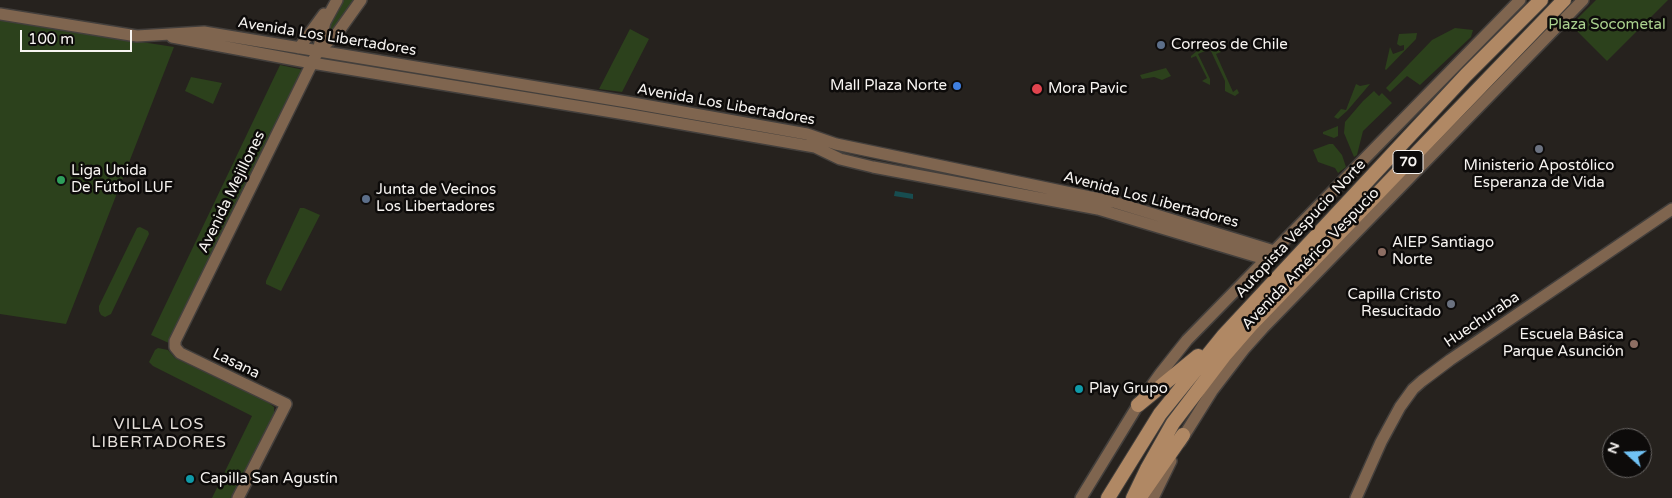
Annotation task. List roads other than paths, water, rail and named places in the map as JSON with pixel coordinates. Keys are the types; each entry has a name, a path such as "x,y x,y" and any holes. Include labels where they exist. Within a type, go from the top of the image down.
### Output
{"highway":[{"name":"Autopista Vespucio Norte","path":"1108,498 1160,414 1224,335 1466,75 1541,0"},
{"name":"Autopista Vespucio Norte","path":"1133,498 1173,423 1224,356 1251,325 1564,0"},
{"path":"1138,405 1224,335"},
{"path":"1140,498 1183,435"}],"street":[{"path":"318,51 320,37 330,11 337,0"},
{"path":"318,51 336,35 361,0"},
{"name":"Avenida Américo Vespucio","path":"1081,498 1138,405 1187,340 1520,0"},
{"name":"Avenida Américo Vespucio","path":"1153,498 1183,435 1212,391 1245,348 1583,0"},
{"path":"299,48 321,17 330,11"},
{"name":"Avenida Los Libertadores","path":"0,14 127,35 151,36 204,32 627,102 807,134 836,144 1114,202 1274,251"},
{"name":"Avenida Los Libertadores","path":"164,35 312,63 815,147 840,160 1098,210 1266,260"},
{"name":"Avenida Mejillones","path":"175,347 176,338 318,51"},
{"name":"Huechuraba","path":"1356,498 1392,420 1409,394 1422,381 1672,209"},
{"name":"Lasana","path":"175,347 180,353 286,404 238,498"}],"water":[{"path":"895,191 913,194 913,199 894,196"}],"place":[{"name":"Correos de Chile","path":"1161,45"},
{"name":"Mall Plaza Norte","path":"957,86"},
{"name":"Mora Pavic","path":"1037,89"},
{"name":"Ministerio Apostólico Esperanza de Vida","path":"1539,149"},
{"name":"Liga Unida De Fútbol LUF","path":"61,180"},
{"name":"Junta de Vecinos Los Libertadores","path":"366,199"},
{"name":"AIEP Santiago Norte","path":"1382,252"},
{"name":"Capilla Cristo Resucitado","path":"1451,304"},
{"name":"Escuela Básica Parque Asunción","path":"1634,344"},
{"name":"Play Grupo","path":"1079,389"},
{"name":"Capilla San Agustín","path":"190,479"}],"district":[{"name":"VILLA LOS LIBERTADORES","path":"159,434"}],"park label":[{"name":"Plaza Socometal","path":"1607,25"}]}
